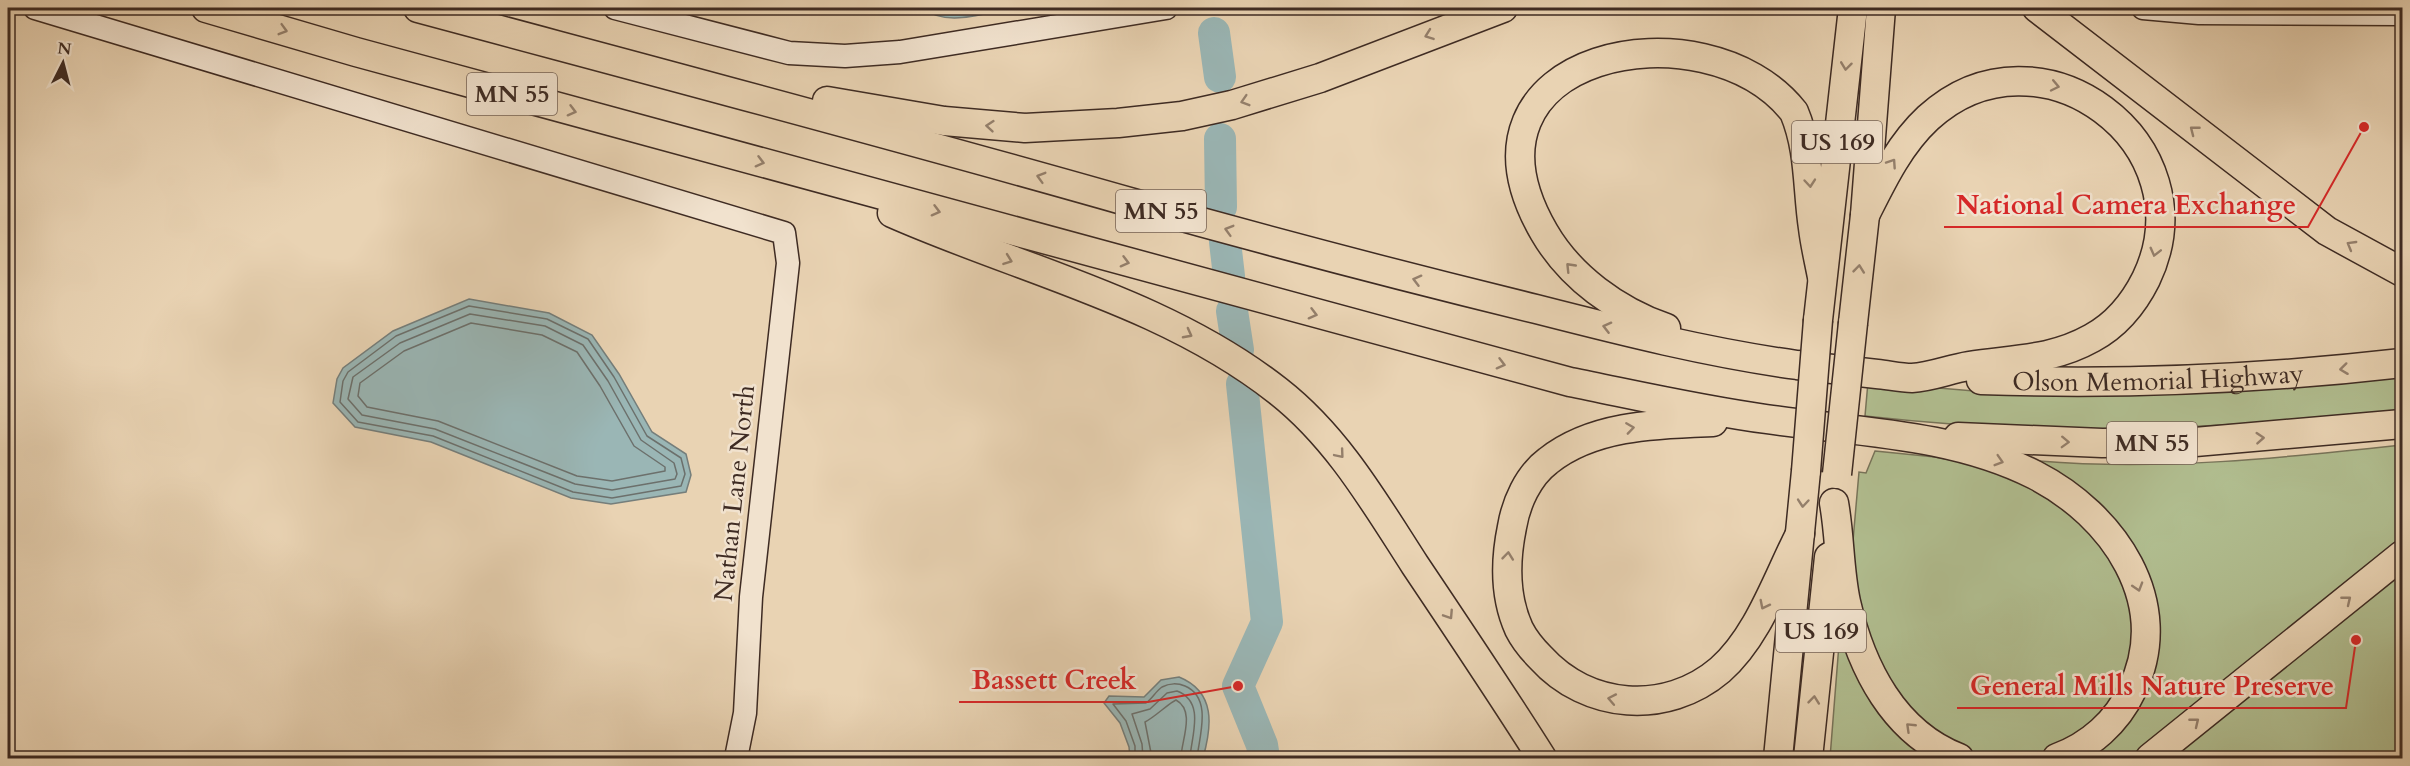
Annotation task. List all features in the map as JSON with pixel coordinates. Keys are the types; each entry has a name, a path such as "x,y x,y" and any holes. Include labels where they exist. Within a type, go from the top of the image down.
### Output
{"highway":[{"name":"MN 55","path":"206,8 356,52 1570,382 1725,414 1902,435 2102,443 2195,442 2403,424"},
{"name":"MN 55","path":"418,8 1431,283 1634,333 1751,357 1912,378"},
{"path":"683,80 944,122 1055,128 1118,123 1182,116 1242,102 1320,78 1503,8"},
{"name":"US 169","path":"1778,759 1822,277 1853,8"},
{"name":"US 169","path":"1808,759 1864,215 1881,8"},
{"path":"2037,8 2327,231 2403,272"},
{"path":"1572,47 1539,83 1530,100 1521,130 1524,191 1545,234 1562,259 1584,281 1617,304 1659,325 1751,357"},
{"path":"1748,47 1764,63 1783,92 1805,143 1813,227 1822,277"},
{"path":"1864,215 1892,163 1928,118 1956,97 1999,82 2053,85 2070,90 2102,107 2136,143 2155,186 2159,225 2151,267 2136,297 2105,330 2075,346 2030,360 1975,365 1912,378"},
{"path":"819,178 948,238 1119,301 1222,353 1276,390 1302,411 1361,482 1542,759"},
{"name":"Olson Memorial Highway","path":"1912,378 2048,382 2166,381 2335,370 2403,363"},
{"path":"1787,422 1668,424 1626,428 1604,433 1556,455 1536,471 1521,497 1513,519 1506,575 1509,595 1520,631 1550,668 1567,681 1584,692 1628,702 1668,698 1718,672 1731,660 1754,625 1800,534"},
{"path":"1902,435 2009,464 2050,484 2077,502 2101,525 2129,562 2140,592 2146,625 2140,671 2128,698 2109,724 2088,742 2057,759"},
{"path":"1834,502 1846,602 1871,674 1893,709 1906,723 1933,746 1959,759"},
{"path":"2150,759 2403,555"}],"street":[{"name":"Nathan Lane North","path":"35,8 784,233 788,263 751,597 745,713 736,759"},
{"path":"615,8 789,53 844,56 900,52 1166,8"},
{"path":"2143,8 2199,13 2403,15"}],"green space":[{"path":"2402,377 2402,411 2283,421 2163,428 2056,429 1974,426 1865,416 1868,382 1986,392"},
{"path":"2402,445 2402,546 2139,758 2080,758 2090,753 2154,605 2039,461 2130,465 2221,462"},
{"path":"1875,451 1935,457 1989,467 2047,492 2117,558 2138,637 2107,716 2050,753 2027,758 1995,758 1968,753 1921,725 1865,643 1852,552 1859,472 1866,473"},
{"path":"2402,566 2402,758 2164,758"},
{"path":"1841,619 1937,758 1830,758"}],"water":[{"path":"923,8 1009,8 976,16 953,18 932,14"},
{"path":"469,299 549,313 592,335 619,374 652,432 686,454 691,475 686,492 611,504 571,498 431,442 355,427 333,403 337,379 343,368 393,331"},
{"path":"1179,677 1200,691 1208,711 1208,734 1203,758 1130,758 1129,747 1120,723 1104,703 1109,696 1144,697 1161,680"}],"waterway":[{"path":"1214,33 1220,77"},
{"path":"1220,139 1221,207"},
{"path":"1225,242 1229,276"},
{"path":"1232,311 1238,350"},
{"path":"1242,384 1267,622 1238,686 1262,745 1264,758"}],"place":[{"name":"National Camera Exchange","path":"2364,127"},
{"name":"General Mills Nature Preserve","path":"2356,640"},
{"name":"Bassett Creek","path":"1238,686"}]}
